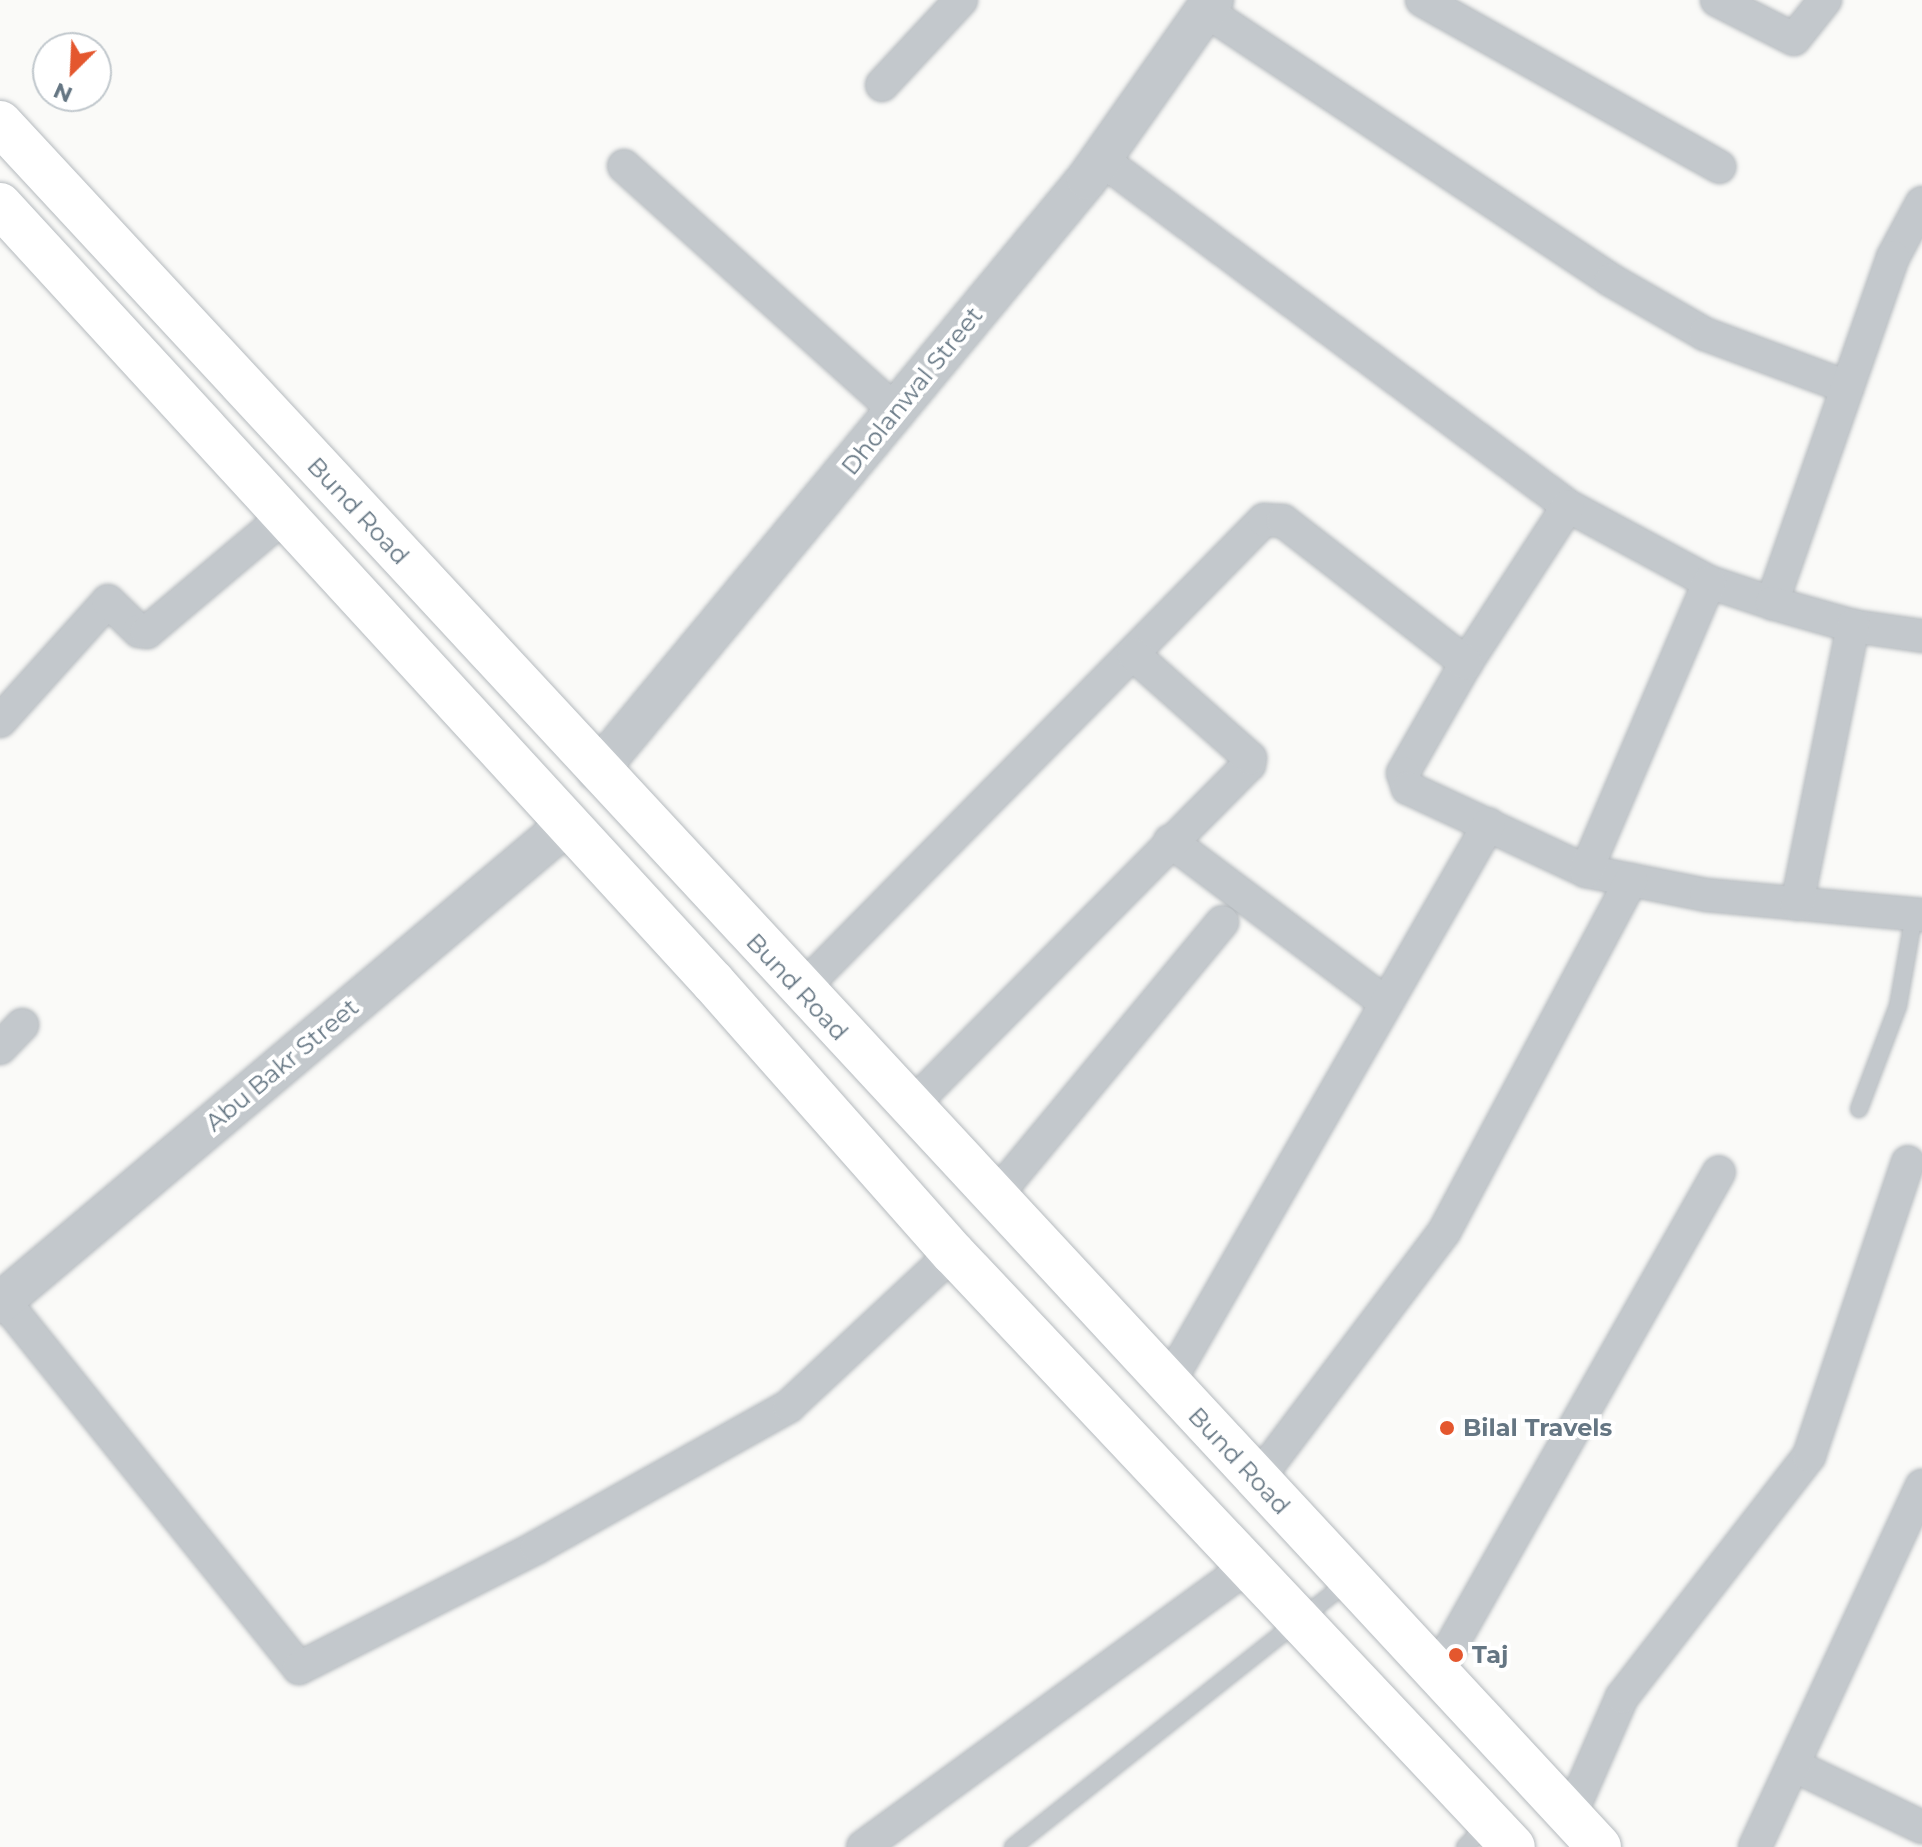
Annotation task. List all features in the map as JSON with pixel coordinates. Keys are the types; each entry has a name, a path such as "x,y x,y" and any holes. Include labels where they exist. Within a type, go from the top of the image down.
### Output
{"main road":[{"name":"Bund Road","path":"0,123 597,771 1584,1832"},
{"path":"0,205 286,515 565,826 723,994 953,1253 1301,1622 1489,1839"},
{"path":"446,693 491,653"}],"street":[{"path":"882,85 961,0"},
{"path":"1422,0 1719,167"},
{"path":"1717,0 1794,39 1825,0"},
{"path":"1210,5 1611,280 1705,334 1847,387"},
{"name":"Dholanwal Street","path":"597,771 1101,159 1210,5"},
{"path":"1101,159 1568,506 1709,582 1853,626 1922,636"},
{"path":"624,166 896,411"},
{"path":"1772,603 1893,257 1922,203"},
{"path":"1568,506 1466,663 1403,782 1586,871 1706,895 1918,915"},
{"path":"0,721 108,601 139,631 147,632 286,515"},
{"path":"801,990 1264,520 1272,518 1283,521 1466,663"},
{"path":"1586,871 1709,582"},
{"path":"1797,904 1853,626"},
{"path":"910,1107 1170,841 1244,773 1250,758 1134,655"},
{"path":"1168,1384 1489,824"},
{"name":"Abu Bakr Street","path":"1,1300 565,826"},
{"path":"1170,841 1386,1003"},
{"path":"1257,1480 1444,1232 1631,880"},
{"path":"994,1198 1222,922"},
{"path":"0,1048 22,1025"},
{"path":"1584,1832 1622,1697 1809,1456 1908,1162"},
{"path":"1436,1673 1719,1172"},
{"path":"1,1300 299,1668 537,1547 789,1406 953,1253"},
{"path":"1755,1847 1922,1486"},
{"path":"863,1847 1248,1566"},
{"path":"1793,1765 1922,1827"}],"lane":[{"path":"1859,1109 1898,1006 1918,915"},
{"path":"1013,1847 1301,1622 1350,1580"}],"place":[{"name":"Bilal Travels","path":"1447,1428"},
{"name":"Taj","path":"1456,1655"}]}
